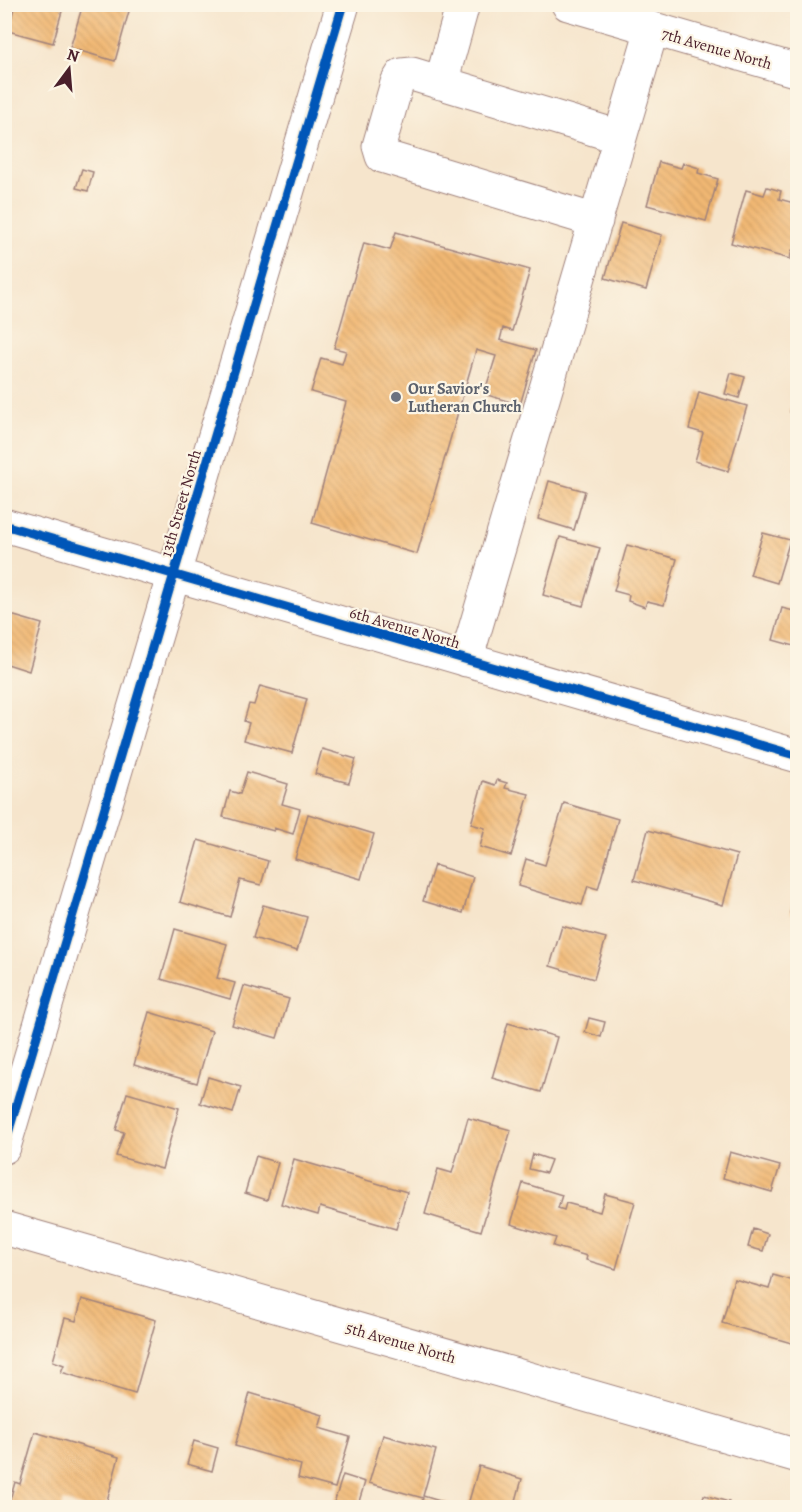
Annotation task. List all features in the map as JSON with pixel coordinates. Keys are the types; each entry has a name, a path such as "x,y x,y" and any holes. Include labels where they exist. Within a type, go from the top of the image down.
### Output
{"street":[{"name":"13th Street North","path":"4,1148 343,4"},
{"path":"441,83 464,4"},
{"name":"7th Avenue North","path":"568,4 798,71"},
{"path":"466,660 652,29"},
{"path":"596,221 382,156 379,146 399,78 412,74 620,137"},
{"name":"6th Avenue North","path":"4,525 798,756"},
{"name":"5th Avenue North","path":"4,1228 798,1455"}],"building":[{"path":"15,4 64,4 53,43 8,31"},
{"path":"83,4 131,4 115,61 70,48"},
{"path":"659,162 681,168 683,163 699,168 698,173 718,179 706,221 647,205"},
{"path":"82,169 93,172 88,191 76,188"},
{"path":"767,187 781,191 779,199 798,204 798,251 792,250 790,259 731,243 746,190 764,195"},
{"path":"621,223 662,235 646,290 605,278"},
{"name":"Our Savior's Lutheran Church","path":"396,232 530,270 512,331 503,328 500,340 536,350 520,405 484,394 496,356 476,350 417,554 312,523 346,402 311,392 321,358 342,364 346,351 334,348 364,243 390,250"},
{"path":"731,373 745,377 739,398 725,394"},
{"path":"699,392 747,406 728,471 695,461 703,433 689,429"},
{"path":"794,399 798,400 798,414 790,412"},
{"path":"549,481 585,491 574,530 538,519"},
{"path":"763,533 790,540 777,583 750,575"},
{"path":"560,537 600,548 583,606 543,595"},
{"path":"627,545 677,559 664,605 647,601 645,607 628,601 629,595 614,591"},
{"path":"782,608 798,612 798,647 773,640"},
{"path":"4,613 42,624 29,671 4,663"},
{"path":"260,686 307,699 292,753 244,740 249,723 244,721 249,704 254,705"},
{"path":"322,749 356,759 349,783 315,774"},
{"path":"247,772 288,784 282,804 300,809 293,834 223,817 230,791 240,794"},
{"path":"497,780 507,783 505,788 529,794 511,856 480,847 485,828 471,824 483,781 495,785"},
{"path":"564,803 618,819 598,889 588,886 582,905 518,886 526,859 545,865"},
{"path":"308,814 374,834 361,879 295,859"},
{"path":"648,830 737,855 723,905 634,880"},
{"path":"198,840 268,861 261,885 240,880 230,917 180,902"},
{"path":"434,865 473,877 463,913 423,901"},
{"path":"798,889 798,915 790,913"},
{"path":"263,905 307,917 297,951 253,938"},
{"path":"562,926 606,938 594,979 550,966"},
{"path":"175,929 227,944 217,978 235,983 230,999 161,979"},
{"path":"244,986 289,999 277,1038 232,1025"},
{"path":"149,1012 212,1031 197,1083 134,1065"},
{"path":"589,1018 605,1022 601,1037 585,1032"},
{"path":"508,1023 557,1037 541,1092 492,1078"},
{"path":"208,1077 241,1087 233,1113 200,1103"},
{"path":"127,1093 179,1108 162,1169 116,1156 124,1132 116,1130"},
{"path":"468,1118 511,1130 481,1231 425,1214 438,1169 452,1173"},
{"path":"730,1152 780,1166 772,1192 723,1178"},
{"path":"533,1154 551,1160 546,1173 529,1169"},
{"path":"256,1156 278,1163 267,1200 245,1193"},
{"path":"294,1159 407,1192 396,1229 320,1207 318,1215 281,1204"},
{"path":"523,1183 562,1195 558,1208 564,1210 566,1203 600,1212 605,1194 635,1202 616,1269 586,1260 587,1256 553,1246 556,1238 511,1224"},
{"path":"753,1229 768,1234 763,1251 748,1247"},
{"path":"773,1275 798,1282 798,1352 793,1351 795,1344 722,1323 734,1279 769,1289"},
{"path":"82,1299 156,1320 135,1394 61,1372 64,1365 53,1361 65,1318 76,1321"},
{"path":"250,1393 323,1415 319,1428 350,1437 335,1488 298,1478 301,1465 235,1446"},
{"path":"35,1432 119,1457 105,1508 86,1508 63,1501 61,1508 8,1507 15,1482 20,1484"},
{"path":"383,1435 436,1450 423,1496 450,1504 449,1508 420,1508 423,1498 369,1483"},
{"path":"194,1441 218,1448 212,1471 187,1464"},
{"path":"479,1466 522,1479 514,1508 467,1508"},
{"path":"343,1475 365,1482 357,1508 333,1506"},
{"path":"704,1495 729,1502 728,1508 700,1508"}],"cycle path":[{"path":"4,1147 343,4"},
{"path":"4,525 798,756"}],"place":[{"name":"Our Savior's Lutheran Church","path":"396,397"}]}
